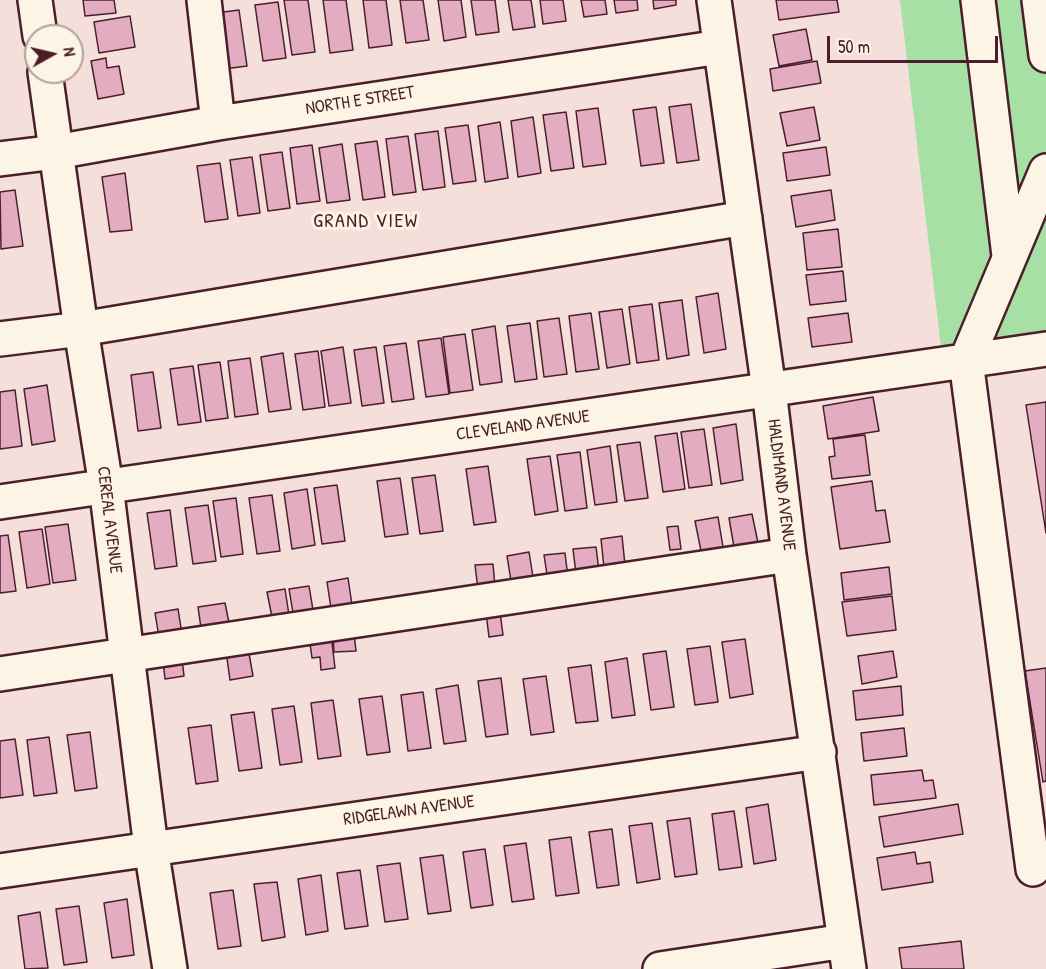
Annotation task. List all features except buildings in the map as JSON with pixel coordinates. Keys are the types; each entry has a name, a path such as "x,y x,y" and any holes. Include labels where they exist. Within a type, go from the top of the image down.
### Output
{"street":[{"path":"35,0 38,24"},
{"path":"204,0 218,123"},
{"name":"HALDIMAND AVENUE","path":"714,0 769,390 789,555 847,955"},
{"path":"978,0 1009,258"},
{"path":"1039,0 1046,55"},
{"name":"NORTH E STREET","path":"0,159 57,152 218,123 720,47"},
{"name":"CEREAL AVENUE","path":"47,84 81,329 106,486 151,848 170,969"},
{"path":"1033,869 966,361 1046,171"},
{"path":"0,339 81,329 745,218"},
{"name":"CLEVELAND AVENUE","path":"0,502 1046,349"},
{"path":"0,674 789,555"},
{"name":"RIDGELAWN AVENUE","path":"0,871 819,752"},
{"path":"660,969 847,955"}],"green space":[{"path":"900,0 1046,0 1046,349 943,364"}],"district":[{"name":"GRAND VIEW","path":"366,222"}]}
